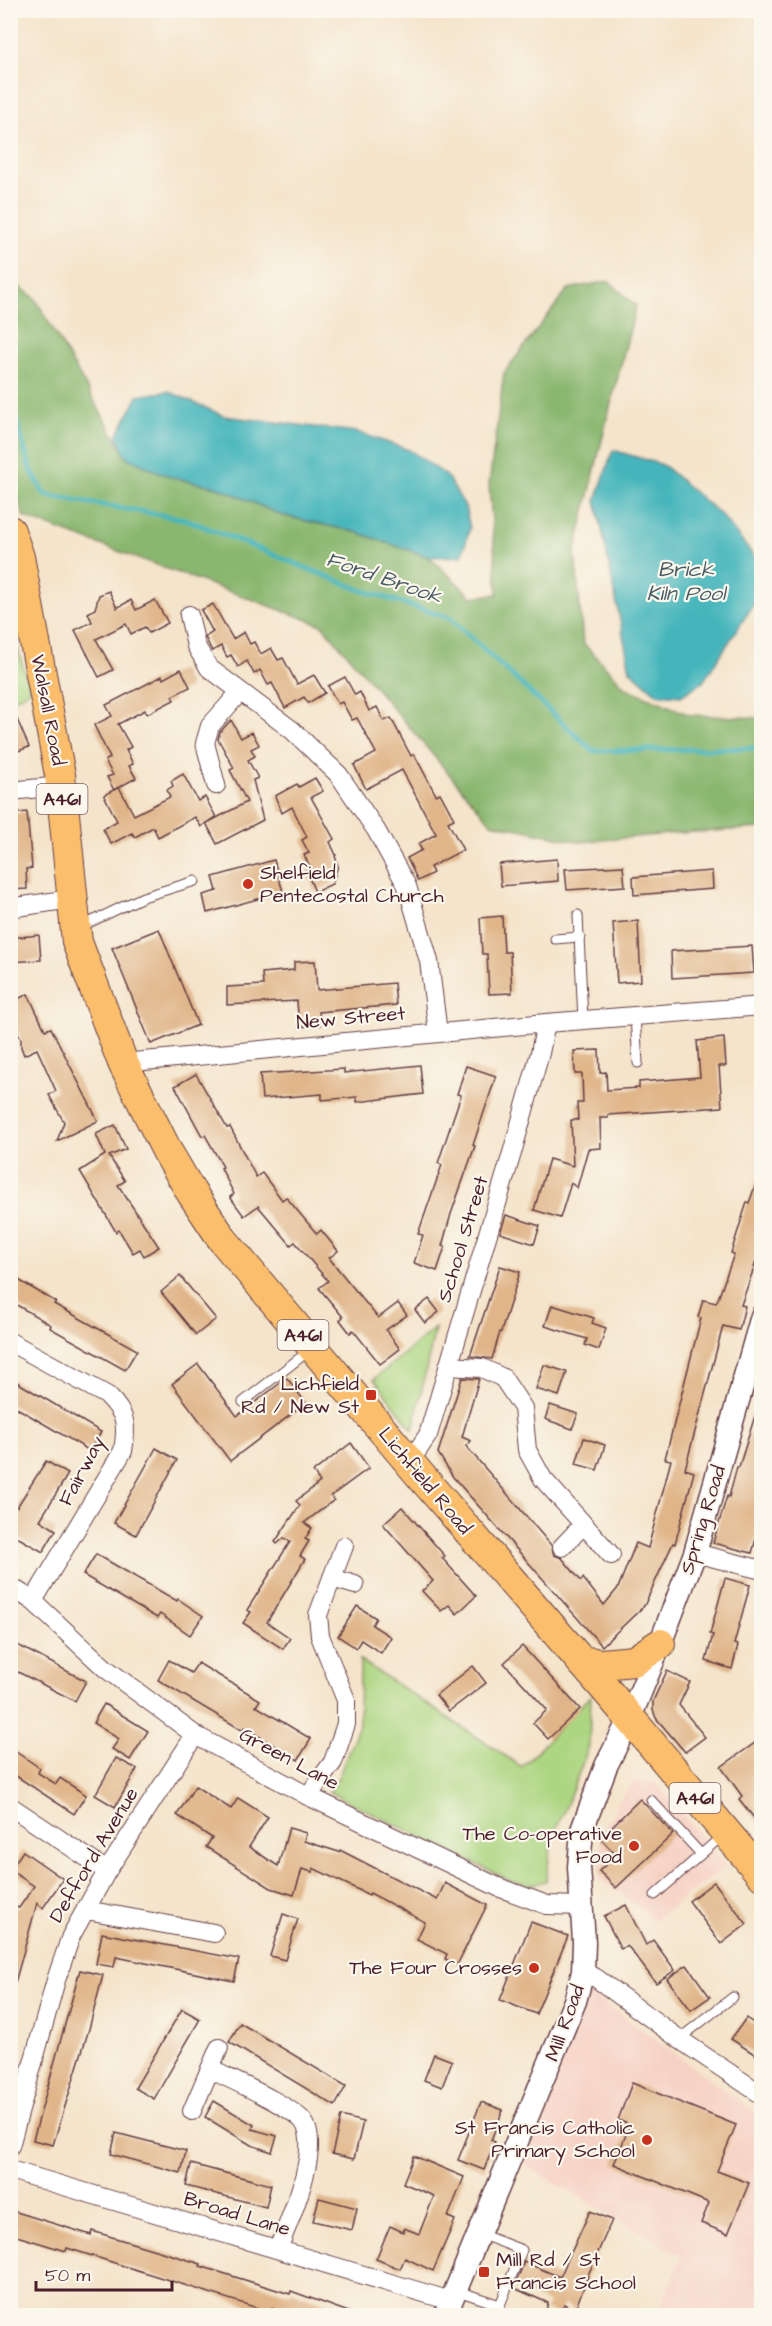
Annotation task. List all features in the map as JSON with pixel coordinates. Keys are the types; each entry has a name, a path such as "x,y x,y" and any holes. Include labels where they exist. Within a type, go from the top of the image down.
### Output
{"highway":[{"name":"Walsall Road","path":"10,531 19,557 61,786 77,942 123,1063"},
{"name":"Lichfield Road","path":"123,1063 167,1151 223,1240 409,1462 762,1875"},
{"path":"581,1661 602,1664 634,1661 660,1644"}],"street":[{"path":"189,615 196,646 209,668 292,730 339,775 376,830 407,886 429,961 438,1033"},
{"path":"216,785 205,743 210,726 240,692"},
{"path":"10,791 61,786"},
{"path":"10,908 71,899"},
{"name":"New Street","path":"123,1063 546,1023 762,1006"},
{"name":"School Street","path":"409,1462 428,1435 512,1153 546,1023"},
{"name":"Spring Road","path":"629,1720 695,1553 762,1316"},
{"name":"Fairway","path":"10,1342 108,1396 120,1408 127,1426 123,1451 33,1601"},
{"path":"448,1366 482,1368 503,1378 523,1408 527,1450 543,1479 611,1555"},
{"path":"562,1547 583,1525"},
{"path":"308,1796 333,1762 346,1725 345,1700 320,1635 318,1615 344,1546"},
{"path":"695,1553 762,1570"},
{"path":"332,1578 355,1585"},
{"name":"Green Lane","path":"10,1586 33,1601 105,1668 195,1735 308,1796 498,1887 547,1905 581,1906"},
{"name":"Mill Road","path":"450,2302 575,2001 583,1972 584,1942 579,1868 582,1830 606,1767 629,1720"},
{"name":"Defford Avenue","path":"10,2146 56,1980 71,1936 107,1870 195,1735"},
{"path":"10,1806 107,1870"},
{"path":"86,1910 214,1933"},
{"path":"583,1972 596,1978 679,2039 762,2095"},
{"path":"192,2111 219,2048"},
{"path":"210,2069 290,2110 304,2122 310,2142 307,2169 278,2249"},
{"name":"Broad Lane","path":"10,2170 450,2302"}],"lane":[{"path":"75,929 143,897 195,880"},
{"path":"578,915 583,1020"},
{"path":"555,939 580,937"},
{"path":"635,1017 638,1063"},
{"path":"243,1402 313,1348"},
{"path":"651,1800 701,1854"},
{"path":"655,1895 725,1834"},
{"path":"679,2039 733,1997"},
{"path":"450,2302 500,2305 522,2250 477,2233"}],"shaded area":[{"path":"634,1782 655,1783 727,1866 654,1920 621,1893 599,1880 600,1838 619,1800"},
{"name":"St Francis Catholic Primary School","path":"589,1992 761,2116 761,2315 656,2315 682,2256 524,2165"}],"green space":[{"path":"10,280 35,298 127,458 171,477 218,487 281,515 356,532 429,557 472,597 498,594 489,485 504,373 568,289 609,281 636,306 575,553 583,643 626,688 690,715 761,718 761,828 580,842 491,823 322,625 24,517 11,478"},
{"path":"10,623 30,690 11,701 10,701"},
{"path":"435,1328 413,1430 374,1379"},
{"path":"360,1660 522,1767 591,1695 589,1746 564,1812 552,1836 546,1881 533,1884 515,1883 329,1792 339,1776 359,1725"}],"water":[{"path":"168,391 224,416 357,432 409,450 446,475 465,506 470,528 462,556 429,557 356,532 281,515 218,487 171,477 127,458 117,436 138,396"},
{"name":"Brick Kiln Pool","path":"613,450 663,465 722,516 761,565 761,593 703,682 681,696 657,694 630,670 596,500"}],"building":[{"path":"109,591 117,608 131,600 136,610 155,600 168,623 149,633 145,627 131,634 126,624 96,639 113,670 99,677 75,630 92,622 88,613 95,609 99,595"},
{"path":"213,604 233,639 244,632 250,644 254,642 261,654 271,648 278,660 283,658 297,684 314,675 325,693 308,703 304,697 285,708 272,683 268,685 260,670 254,674 247,661 238,667 231,655 227,657 221,646 212,651 205,637 213,632 201,610"},
{"path":"181,669 190,687 172,696 174,700 147,714 145,710 118,724 131,747 126,750 133,764 129,766 136,778 114,790 107,777 113,775 105,761 110,758 94,725 112,716 106,705 162,676 163,679"},
{"path":"345,677 355,695 360,692 369,711 377,707 384,721 391,718 411,756 414,754 436,795 440,793 454,819 448,822 463,850 430,867 433,873 418,881 407,858 422,850 418,844 436,834 402,770 366,789 354,765 376,753 357,718 352,720 342,702 338,704 328,686"},
{"path":"10,703 29,747 10,754"},
{"path":"231,720 241,738 252,732 259,745 251,749 255,756 248,760 258,778 253,780 263,820 217,844 206,823 201,827 195,817 158,837 153,827 135,837 132,833 111,844 103,829 117,821 104,795 119,787 134,815 170,797 167,790 173,786 171,781 183,774 198,801 205,797 216,817 207,823 247,802 230,770 234,768 218,739 220,732"},
{"path":"315,778 323,791 311,797 334,839 330,842 338,866 332,884 315,892 306,870 311,869 304,855 309,853 302,840 307,837 292,807 282,813 275,796 297,784 299,787"},
{"path":"27,812 32,868 26,869 27,889 10,890 10,814"},
{"path":"557,859 558,881 501,886 499,864"},
{"name":"Shelfield Pentecostal Church","path":"274,860 283,892 207,913 203,895 217,891 213,877"},
{"path":"623,866 625,886 567,890 565,869"},
{"path":"712,871 713,889 634,895 633,877"},
{"path":"502,916 504,952 510,952 512,993 489,994 487,954 482,954 480,918"},
{"path":"638,921 641,981 617,983 613,923"},
{"path":"159,929 198,1025 151,1044 112,948"},
{"path":"39,935 41,960 10,962 10,938"},
{"path":"752,946 754,973 672,978 671,951"},
{"path":"315,961 317,990 394,983 396,1005 319,1012 320,1025 299,1027 297,1001 227,1005 227,987 263,985 262,973 294,970 294,962"},
{"path":"28,994 45,1030 51,1028 98,1121 57,1141 64,1122 49,1095 56,1091 37,1049 24,1055 21,1039 10,1017 10,1003"},
{"path":"724,1038 726,1066 719,1066 722,1107 608,1115 608,1118 600,1118 601,1148 588,1149 577,1188 571,1183 560,1218 534,1210 549,1159 573,1166 571,1120 578,1120 577,1103 583,1103 582,1074 575,1074 574,1051 599,1050 600,1073 606,1072 607,1090 639,1088 639,1082 700,1077 697,1041"},
{"path":"420,1065 423,1094 357,1102 357,1097 322,1100 322,1094 262,1099 260,1074 344,1069 344,1073"},
{"path":"466,1066 496,1076 451,1214 442,1246 445,1247 437,1271 414,1263 423,1235 418,1234 442,1165 438,1163 461,1095 457,1094"},
{"path":"196,1074 227,1128 230,1127 256,1177 262,1173 282,1200 286,1197 317,1234 321,1230 338,1251 329,1258 378,1318 398,1303 407,1315 386,1330 400,1349 380,1364 353,1330 350,1333 340,1320 343,1317 319,1288 328,1281 295,1242 291,1245 258,1206 244,1216 230,1197 234,1194 221,1168 223,1167 205,1135 202,1136 175,1086"},
{"path":"115,1125 126,1149 109,1156 125,1181 118,1185 159,1247 144,1256 140,1249 133,1253 119,1230 116,1232 80,1171 105,1155 96,1134"},
{"path":"759,1175 762,1175 762,1245 741,1305 745,1306 739,1330 723,1326 685,1469 694,1472 675,1544 673,1543 644,1606 602,1646 453,1477 438,1453 462,1378 479,1379 462,1437 471,1441 466,1446 551,1545 554,1555 562,1558 581,1581 583,1578 604,1605 618,1588 636,1543 648,1548 671,1460 665,1459 701,1318 698,1317 703,1300 716,1303 718,1299 734,1254 731,1253 747,1202 749,1203"},
{"path":"506,1215 540,1226 534,1244 500,1233"},
{"path":"500,1266 520,1272 492,1359 470,1356"},
{"path":"10,1275 56,1302 54,1304 137,1350 125,1370 50,1328 51,1325 10,1301"},
{"path":"180,1276 216,1319 196,1335 161,1292"},
{"path":"429,1299 439,1312 425,1323 415,1310"},
{"path":"552,1305 594,1318 592,1323 606,1328 599,1350 585,1345 587,1339 545,1326"},
{"path":"198,1364 237,1416 287,1378 306,1403 230,1461 172,1384"},
{"path":"544,1365 567,1372 559,1396 536,1389"},
{"path":"10,1378 101,1432 90,1451 10,1404"},
{"path":"550,1405 578,1414 572,1429 545,1419"},
{"path":"758,1406 762,1406 762,1518 752,1553 713,1543"},
{"path":"584,1438 605,1445 597,1470 576,1464"},
{"path":"351,1443 369,1468 331,1496 334,1500 304,1523 312,1528 305,1539 309,1541 300,1556 305,1559 267,1622 290,1638 283,1649 243,1623 251,1612 247,1610 290,1542 284,1538 277,1544 275,1542 300,1505 296,1501 320,1482 313,1472"},
{"path":"156,1448 177,1460 136,1535 114,1523"},
{"path":"46,1461 68,1474 40,1520 56,1530 43,1552 10,1533 10,1503 17,1507"},
{"path":"402,1507 445,1556 442,1558 476,1596 457,1614 449,1605 441,1611 422,1591 433,1581 383,1524"},
{"path":"96,1554 177,1601 178,1599 203,1616 190,1635 160,1614 157,1618 83,1575"},
{"path":"725,1578 750,1585 734,1644 738,1645 732,1669 706,1661 713,1635 710,1634"},
{"path":"357,1606 376,1618 372,1625 391,1637 381,1653 361,1640 356,1648 338,1636"},
{"path":"10,1641 86,1681 75,1701 10,1668"},
{"path":"522,1646 580,1709 548,1739 533,1723 547,1710 504,1663"},
{"path":"169,1660 191,1673 198,1663 260,1700 256,1706 311,1739 298,1760 244,1727 242,1730 158,1680"},
{"path":"473,1666 486,1683 449,1711 436,1695"},
{"path":"667,1671 690,1682 679,1705 705,1737 685,1752 656,1718 653,1710 653,1701"},
{"path":"104,1704 148,1731 130,1760 112,1749 119,1739 93,1723"},
{"path":"762,1738 762,1828 739,1799 742,1796 721,1767"},
{"path":"10,1748 40,1768 38,1773 56,1784 60,1778 86,1795 74,1814 10,1772"},
{"path":"116,1758 137,1769 115,1807 95,1795"},
{"path":"195,1786 231,1809 238,1798 268,1817 249,1847 278,1866 289,1828 306,1833 304,1841 339,1852 340,1850 437,1900 445,1883 487,1905 457,1965 445,1959 447,1954 417,1939 425,1922 370,1893 369,1895 313,1868 312,1872 302,1869 294,1895 271,1888 206,1847 212,1838 177,1815"},
{"name":"The Co-operative Food","path":"640,1799 673,1834 616,1888 599,1871 616,1855 600,1838"},
{"path":"23,1851 63,1879 43,1908 37,1903 15,1983 10,1982 10,1920 14,1906 19,1908 34,1886 10,1870"},
{"path":"714,1882 747,1924 721,1944 689,1901"},
{"path":"626,1905 646,1945 653,1940 675,1970 656,1983 627,1945 621,1949 604,1916"},
{"path":"283,1914 298,1919 285,1960 270,1956"},
{"name":"The Four Crosses","path":"531,1922 568,1936 536,2014 500,2000"},
{"path":"102,1933 239,1959 234,1981 116,1957 114,1967 96,1964"},
{"path":"687,1965 710,1997 691,2010 667,1979"},
{"path":"80,1970 103,1975 89,2029 53,2145 33,2140"},
{"path":"182,2009 200,2019 154,2099 135,2088"},
{"path":"746,2018 762,2029 762,2059 731,2039"},
{"path":"240,2023 346,2086 335,2106 229,2042"},
{"path":"434,2054 452,2061 442,2087 424,2080"},
{"path":"632,2083 736,2125 717,2171 749,2183 728,2234 701,2223 709,2203 614,2164 630,2125 618,2120"},
{"path":"214,2101 254,2125 252,2129 277,2136 272,2152 251,2145 205,2117"},
{"path":"481,2102 503,2110 491,2140 495,2142 484,2170 458,2160"},
{"path":"341,2116 363,2122 354,2159 332,2154"},
{"path":"116,2133 186,2151 181,2173 111,2154"},
{"path":"414,2156 464,2177 448,2217 455,2220 433,2271 405,2258 400,2269 376,2259 390,2226 403,2232 404,2228 419,2234 434,2196 403,2183"},
{"path":"191,2164 271,2185 266,2207 186,2186"},
{"path":"319,2198 357,2208 352,2230 313,2221"},
{"path":"10,2210 91,2235 92,2231 290,2294 291,2291 354,2314 354,2316 292,2316 271,2308 270,2312 67,2248 66,2251 10,2234"},
{"path":"590,2211 612,2220 575,2310 564,2304 559,2315 546,2310 548,2303 514,2288 524,2262 560,2277"}],"waterway":[{"name":"Ford Brook","path":"10,417 15,416 30,468 45,495 185,519 361,590 450,618 593,751 762,748"}],"place":[{"name":"Shelfield Pentecostal Church","path":"248,884"},
{"name":"Lichfield Rd / New St","path":"371,1395"},
{"name":"The Co-operative Food","path":"634,1846"},
{"name":"The Four Crosses","path":"534,1968"},
{"name":"St Francis Catholic Primary School","path":"647,2140"},
{"name":"Mill Rd / St Francis School","path":"484,2272"}]}
